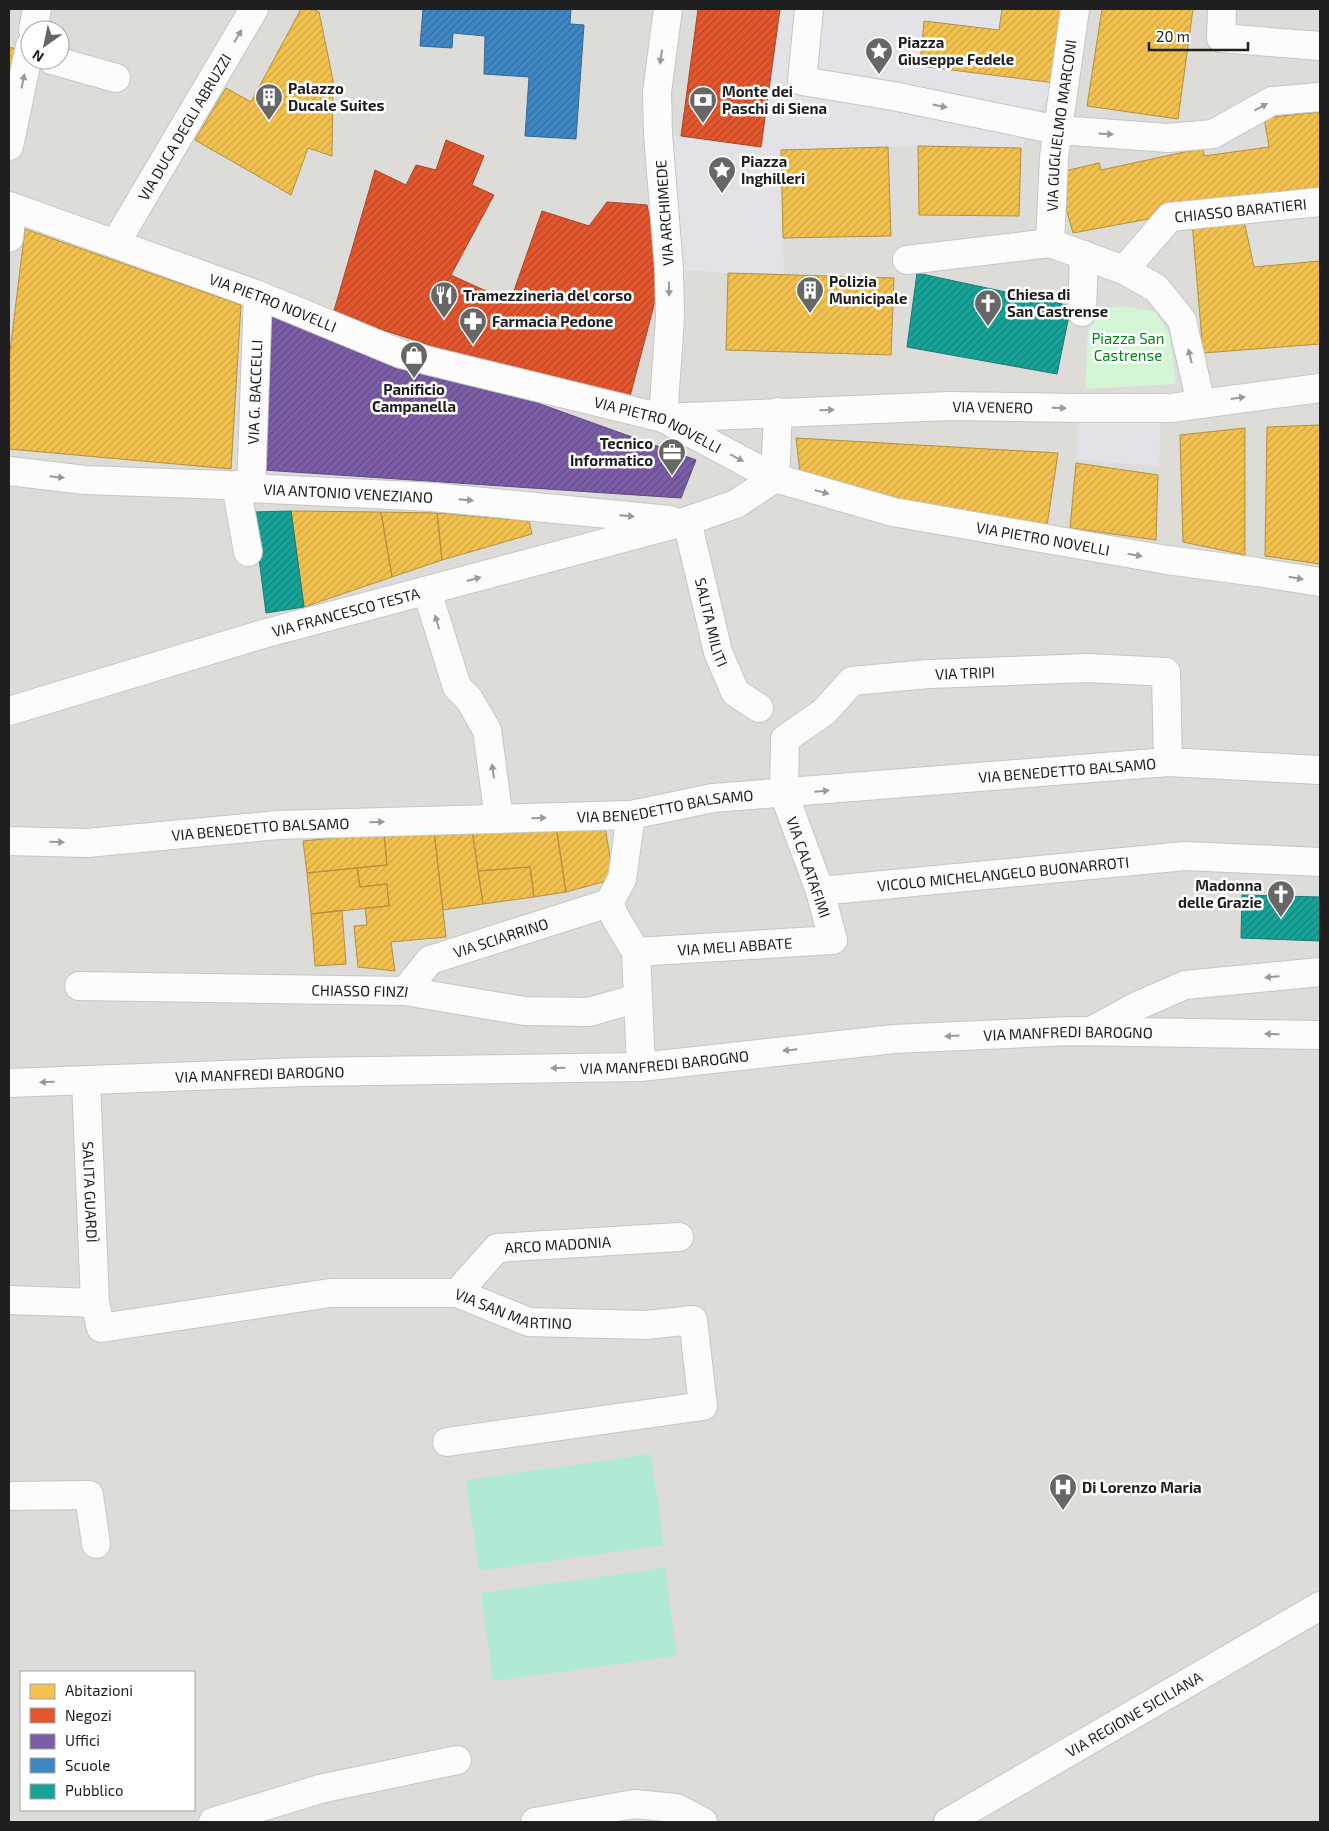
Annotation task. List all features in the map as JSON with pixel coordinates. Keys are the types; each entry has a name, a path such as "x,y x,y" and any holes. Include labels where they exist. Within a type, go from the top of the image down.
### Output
{"street":[{"name":"VIA DUCA DEGLI ABRUZZI","path":"115,244 254,9"},
{"name":"VIA ARCHIMEDE","path":"663,418 670,318 669,269 656,92 668,9"},
{"path":"809,9 802,81 892,96 1058,130 1168,138 1213,134 1272,101 1320,97"},
{"name":"VIA GUGLIELMO MARCONI","path":"1050,243 1054,157 1075,9"},
{"path":"1222,9 1221,38 1320,46"},
{"path":"70,61 116,78"},
{"path":"9,146 25,70"},
{"name":"CHIASSO BARATIERI","path":"1124,270 1170,217 1320,202"},
{"path":"9,238 11,207"},
{"name":"VIA PIETRO NOVELLI","path":"11,207 258,295 401,354 663,418 775,478 893,512 1167,560 1320,582"},
{"path":"907,260 1050,243 1124,270 1156,288 1182,320 1201,404"},
{"path":"1082,312 1084,255"},
{"name":"VIA G. BACCELLI","path":"248,552 243,486 258,295"},
{"name":"VIA VENERO","path":"663,418 950,406 1166,408 1320,388"},
{"path":"775,478 778,412"},
{"name":"VIA ANTONIO VENEZIANO","path":"9,471 85,480 243,486 432,497 687,521"},
{"name":"VIA FRANCESCO TESTA","path":"9,711 249,638 687,521 736,504 775,478"},
{"name":"SALITA MILITI","path":"687,521 718,652 735,692 759,708"},
{"path":"427,591 456,687 469,699 487,730 499,819"},
{"name":"VIA TRIPI","path":"784,794 785,739 824,712 852,681 929,674 1088,668 1166,672 1168,762"},
{"name":"VIA BENEDETTO BALSAMO","path":"9,841 87,843 278,825 631,815 713,798 784,794 1168,762 1320,770"},
{"name":"VIA CALATAFIMI","path":"784,794 820,891 833,940"},
{"path":"631,815 622,879 612,910 636,952 641,1067"},
{"name":"VICOLO MICHELANGELO BUONARROTI","path":"820,891 1185,856 1320,862"},
{"name":"VIA SCIARRINO","path":"406,991 430,960 612,910"},
{"name":"VIA MELI ABBATE","path":"636,952 833,940"},
{"path":"1091,1031 1137,1006 1185,985 1320,972"},
{"name":"CHIASSO FINZI","path":"79,986 406,991 524,1011 589,1012 638,998"},
{"name":"VIA MANFREDI BAROGNO","path":"9,1083 304,1072 641,1067 894,1039 1091,1031 1320,1035"},
{"name":"SALITA GUARDÌ","path":"86,1080 95,1303"},
{"name":"ARCO MADONIA","path":"457,1293 497,1248 679,1237"},
{"name":"VIA SAN MARTINO","path":"95,1303 101,1328 330,1293 457,1293 529,1322 646,1325 693,1320 704,1406 446,1442"},
{"path":"9,1300 95,1303"},
{"path":"9,1496 89,1495 96,1544"},
{"name":"VIA REGIONE SICILIANA","path":"948,1822 1320,1606"},
{"path":"213,1822 320,1789 457,1760"},
{"path":"535,1822 634,1804 676,1808 703,1822"}],"shaded area":[{"path":"9,9 1320,9 1320,1822 9,1822"},
{"name":"Piazza Giuseppe Fedele","path":"780,9 1002,9 999,30 924,21 920,66 1055,83 1021,148 918,146 781,150 784,275 669,269 658,134 761,147"},
{"path":"1320,197 1320,261 1254,267 1243,216"},
{"path":"1078,413 1161,413 1159,467 1077,459"}],"green space":[{"name":"Piazza San Castrense","path":"1125,306 1156,312 1170,336 1176,384 1085,389 1088,330 1102,309"},
{"path":"651,1454 664,1545 479,1571 466,1480"},
{"path":"665,1568 677,1656 493,1681 481,1593"}],"building: Abitazioni":[{"name":"Palazzo Ducale Suites","path":"301,9 312,9 319,12 333,80 332,156 308,148 291,195 195,140 226,88 251,102"},
{"path":"1002,9 1063,9 1055,83 920,66 924,21 999,30"},
{"path":"1102,9 1193,9 1178,119 1087,106"},
{"path":"9,47 20,50 9,92"},
{"path":"1320,112 1320,187 1073,233 1056,173 1099,163 1101,170 1203,148 1204,156 1269,147 1264,118"},
{"path":"918,146 1021,148 1019,216 919,215"},
{"path":"888,147 891,236 783,238 781,150"},
{"path":"1243,216 1254,267 1320,261 1320,344 1203,353 1192,222"},
{"path":"25,229 241,305 231,469 9,449 9,360"},
{"name":"Polizia Municipale","path":"728,273 894,278 891,355 726,350"},
{"path":"1320,425 1320,564 1265,556 1267,427"},
{"path":"1245,428 1245,555 1183,542 1180,435"},
{"path":"796,438 1058,453 1047,526 865,504 800,472"},
{"path":"1076,463 1158,475 1156,540 1070,528"},
{"path":"291,511 381,512 392,577 304,607"},
{"path":"381,512 437,513 442,560 392,577"},
{"path":"437,513 529,521 532,534 442,560"},
{"path":"604,822 614,879 566,892 556,826"},
{"path":"556,826 566,892 534,897 530,867 478,871 472,829"},
{"path":"472,829 483,904 443,910 434,831"},
{"path":"434,831 446,937 391,942 395,971 358,967 354,926 367,925 365,908 389,906 387,884 360,887 357,868 387,865 384,833"},
{"path":"384,833 387,865 307,873 303,841"},
{"path":"530,867 534,897 483,904 478,871"},
{"path":"357,868 360,887 387,884 389,906 311,914 307,873"},
{"path":"342,910 346,964 315,966 311,914"}],"building: Negozi":[{"path":"698,9 780,9 761,147 681,136"},
{"path":"446,140 484,156 472,185 494,195 451,275 510,302 542,211 589,226 607,202 647,205 656,251 659,286 628,404 526,376 333,314 375,170 406,185 416,165 436,170"}],"building: Uffici":[{"path":"267,313 401,354 696,460 681,498 263,470"}],"building: Scuole":[{"path":"423,9 571,9 570,24 584,25 576,139 525,136 529,77 484,74 485,36 453,33 452,48 420,46"}],"building: Pubblico":[{"name":"Chiesa di San Castrense","path":"917,273 1071,306 1057,374 907,347"},
{"path":"291,511 304,607 266,613 253,512"},
{"name":"Madonna delle Grazie","path":"1242,895 1320,897 1320,941 1241,938"}],"place":[{"name":"Piazza Giuseppe Fedele","path":"879,75"},
{"name":"Palazzo Ducale Suites","path":"269,121"},
{"name":"Monte dei Paschi di Siena","path":"703,124"},
{"name":"Piazza Inghilleri","path":"722,194"},
{"name":"Polizia Municipale","path":"810,314"},
{"name":"Tramezzineria del corso","path":"444,319"},
{"name":"Chiesa di San Castrense","path":"988,327"},
{"name":"Farmacia Pedone","path":"473,345"},
{"name":"Panificio Campanella","path":"414,379"},
{"name":"Tecnico Informatico","path":"672,476"},
{"name":"Madonna delle Grazie","path":"1281,918"},
{"name":"Di Lorenzo Maria","path":"1063,1511"}]}
